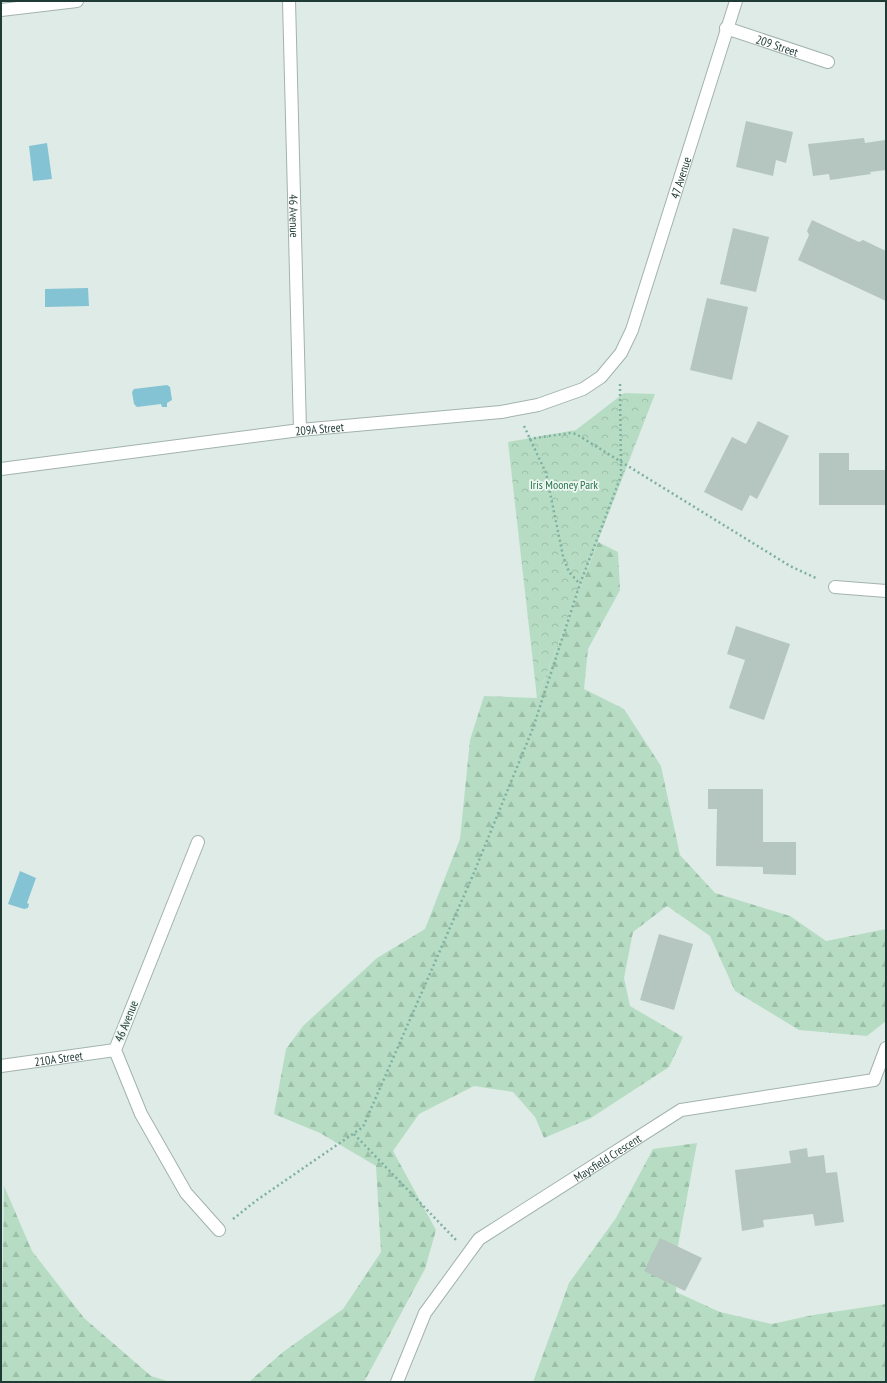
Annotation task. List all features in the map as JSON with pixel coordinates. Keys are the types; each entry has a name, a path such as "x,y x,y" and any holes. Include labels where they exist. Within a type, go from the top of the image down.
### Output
{"street":[{"path":"1,10 77,1"},
{"name":"46 Avenue","path":"289,1 300,430"},
{"name":"47 Avenue","path":"620,353 632,330 726,28 736,1"},
{"name":"209 Street","path":"726,28 828,62"},
{"name":"209A Street","path":"1,469 300,430 501,412 564,398 583,389 602,377 620,353"},
{"path":"834,588 886,591"},
{"name":"46 Avenue","path":"198,842 115,1050 141,1114 182,1186 219,1230"},
{"name":"Maysfield Crescent","path":"397,1382 425,1313 479,1239 681,1110 874,1080 886,1048"},
{"name":"210A Street","path":"1,1066 115,1050"}],"path":[{"path":"219,1230 257,1200 363,1127 482,853 533,728 580,584 621,476 620,353"},
{"path":"521,408 524,431 546,473 563,556 569,572 580,584"},
{"path":"528,439 574,433 790,566 834,588"},
{"path":"354,1134 469,1253"}],"green space":[{"name":"Iris Mooney Park","path":"624,393 655,394 537,698 508,442 576,430"},
{"path":"598,542 618,552 620,590 588,649 584,689 624,709 661,766 680,855 715,893 790,916 826,941 886,929 886,1021 867,1036 799,1030 735,991 710,936 667,906 633,932 624,978 630,1006 683,1037 669,1067 591,1118 544,1138 535,1117 513,1092 474,1086 419,1114 393,1151 436,1230 425,1269 364,1382 249,1382 283,1352 343,1309 381,1252 376,1166 320,1133 274,1114 286,1049 303,1026 377,958 425,929 460,839 470,740 484,696 537,698"},
{"path":"697,1143 677,1251 676,1292 720,1312 772,1324 813,1315 886,1304 886,1382 533,1382 569,1283 616,1218 653,1149"},
{"path":"4,1186 32,1251 84,1318 151,1376 170,1382 1,1382"}],"water":[{"path":"47,143 52,179 33,181 29,146"},
{"path":"88,288 89,306 45,307 45,289"},
{"path":"167,385 170,387 172,400 167,403 167,407 162,407 161,404 137,407 134,404 132,392 134,389"},
{"path":"20,871 36,878 27,903 29,904 28,908 24,909 8,904"}],"building":[{"path":"746,121 793,132 786,163 776,160 773,176 736,167"},
{"path":"864,138 865,143 885,140 886,170 870,172 871,174 830,180 829,174 813,176 808,144"},
{"path":"812,220 859,242 863,240 886,251 886,301 798,260 809,235 807,231"},
{"path":"733,228 769,237 756,292 720,284"},
{"path":"707,298 748,307 732,380 690,370"},
{"path":"758,421 789,436 757,499 750,495 742,511 704,492 732,437 746,444"},
{"path":"819,453 849,453 849,470 886,470 886,505 819,505"},
{"path":"736,626 790,644 764,720 729,708 745,660 727,654"},
{"path":"708,789 763,789 763,842 796,842 796,875 763,874 763,867 716,866 717,809 708,809"},
{"path":"659,934 693,944 674,1010 640,1000"},
{"path":"807,1148 808,1157 824,1155 826,1173 837,1172 844,1222 815,1226 813,1214 763,1220 764,1227 742,1231 735,1170 791,1163 789,1151"},
{"path":"660,1238 702,1258 685,1291 644,1271"}]}
